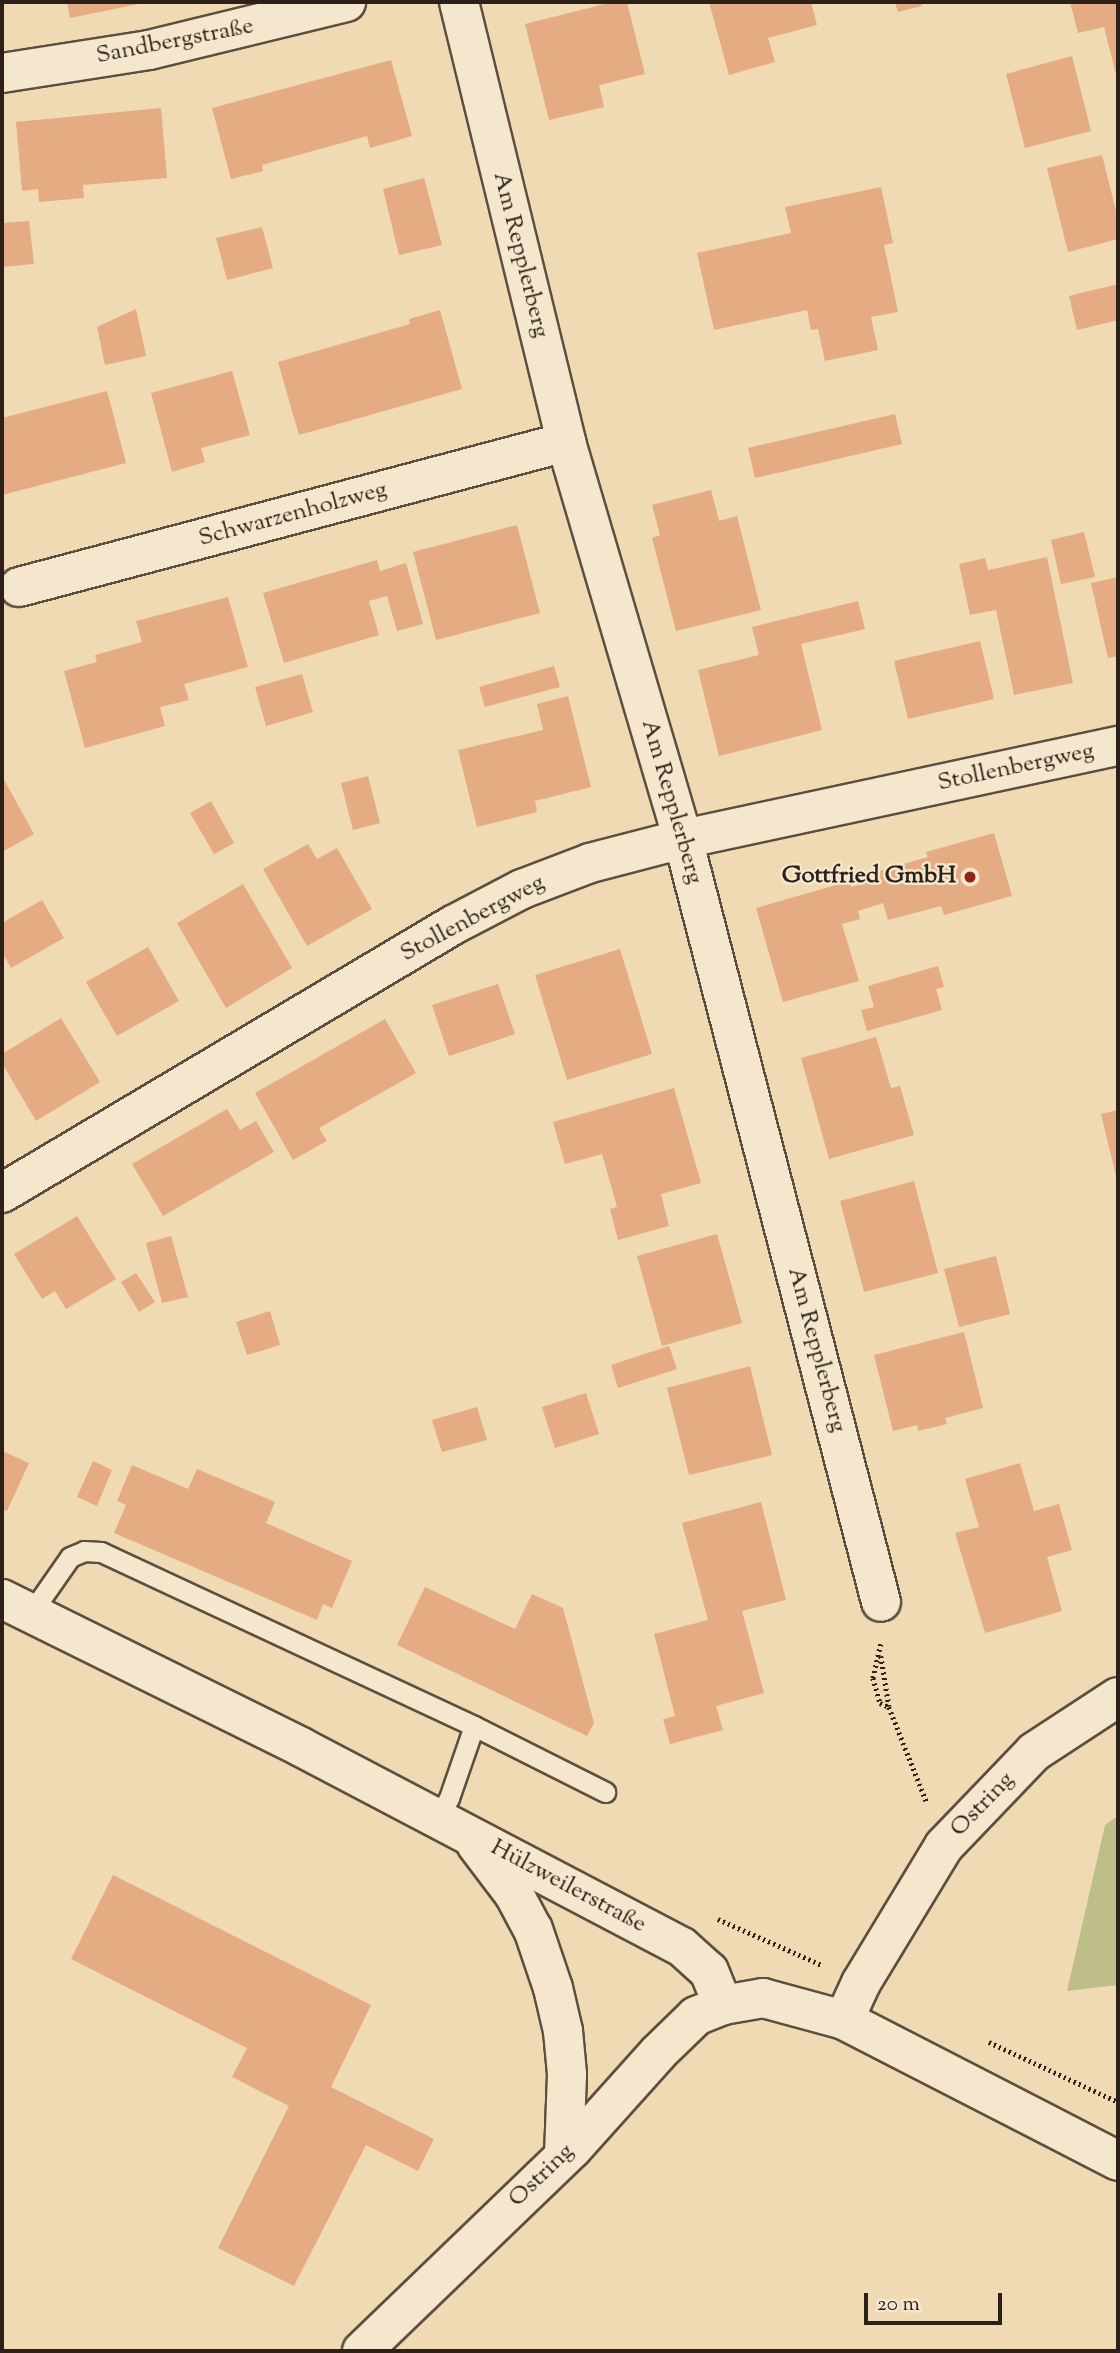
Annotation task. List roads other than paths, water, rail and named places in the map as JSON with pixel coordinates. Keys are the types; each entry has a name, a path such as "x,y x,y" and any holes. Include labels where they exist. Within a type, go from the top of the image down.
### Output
{"street":[{"name":"Sandbergstraße","path":"2,72 149,50 346,2"},
{"name":"Am Repplerberg","path":"459,2 566,442 683,839 881,1602"},
{"name":"Schwarzenholzweg","path":"19,587 566,442"},
{"name":"Stollenbergweg","path":"2,1193 453,925 522,889 590,863 683,839 1118,746"},
{"name":"Hülzweilerstraße","path":"17,1606 453,1826 682,1947 709,1970 723,2005"},
{"name":"Ostring","path":"844,2020 861,1983 944,1846 1034,1752 1118,1697"},
{"path":"453,1826 514,1894 543,1953 563,2031 567,2074 564,2156"},
{"path":"723,2005 763,1998 844,2020 1118,2161"},
{"name":"Ostring","path":"362,2351 564,2156 696,2016 723,2005"}],"lane":[{"path":"17,1606 70,1557 84,1550 101,1552 474,1726 605,1792"},
{"path":"453,1826 449,1798 474,1726"}],"place":[{"name":"Gottfried GmbH","path":"970,877"}]}
